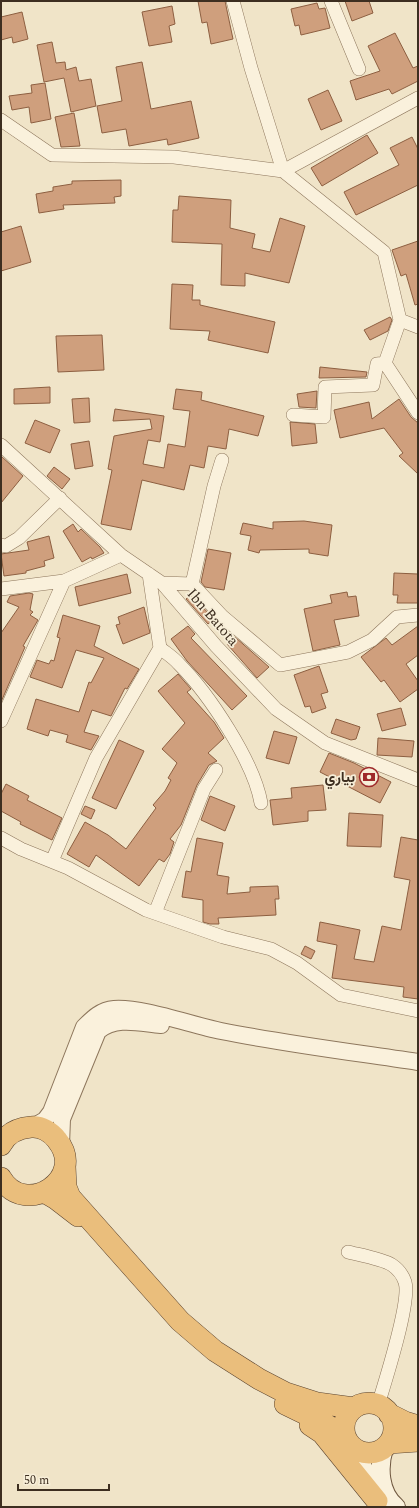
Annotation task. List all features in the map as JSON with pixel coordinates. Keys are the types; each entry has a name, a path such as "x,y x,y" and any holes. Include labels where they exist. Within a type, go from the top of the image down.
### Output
{"highway":[{"path":"4,1136 22,1128 33,1127 44,1130 54,1136 61,1145 65,1155 66,1187 70,1197 180,1321 215,1351 259,1379 286,1393 317,1403 354,1408 370,1403 384,1409 405,1422 418,1426"},
{"path":"1,1178 12,1190 22,1195 34,1196 54,1187 61,1178 65,1166"},
{"path":"44,1192 56,1198 73,1211 158,1308 206,1357 322,1433 384,1505"},
{"path":"258,1391 322,1422 350,1442 374,1453 387,1445 392,1438 394,1425 384,1409"},
{"path":"350,1442 345,1420 354,1408"},
{"path":"387,1445 418,1441"}],"main road":[{"path":"350,1442 384,1505"},
{"path":"384,1505 387,1496 382,1483 380,1460 387,1445"}],"street":[{"path":"233,1 251,68 283,171"},
{"path":"331,1 359,69"},
{"path":"283,171 418,98"},
{"path":"1,120 52,155 174,158 283,171 384,252 400,320 385,364"},
{"path":"400,320 418,327"},
{"path":"293,415 324,417 325,387 373,386 377,364 385,364"},
{"path":"385,364 418,413"},
{"name":"Ibn Batota","path":"1,445 121,555 162,583 216,646 276,709 324,743 418,780"},
{"path":"192,584 214,486 222,460"},
{"path":"1,545 6,546 19,538 60,498"},
{"path":"1,588 64,581 121,555"},
{"path":"52,861 96,758 160,648 149,574"},
{"path":"1,721 64,581"},
{"path":"162,583 192,584 222,616 280,665 348,652 372,640 397,617 418,615"},
{"path":"160,648 179,664 200,690 237,742 258,788 261,803"},
{"path":"155,914 204,789 216,770"},
{"path":"1,838 20,849 68,868 155,914 223,937 271,949 297,963 341,995 418,1011"},
{"path":"33,1127 44,1120 51,1112 79,1056 91,1029 94,1017 103,1012 123,1009 220,1031 418,1062"},
{"path":"61,1145 62,1119 79,1056"},
{"path":"348,1252 391,1264 399,1272 406,1283 405,1302 395,1346 384,1409"}],"building":[{"path":"198,1 225,1 233,39 211,44 207,22 202,23"},
{"path":"345,1 369,1 373,13 352,21"},
{"path":"317,3 319,9 325,8 330,28 301,35 299,25 295,26 291,9"},
{"path":"172,6 175,24 169,26 172,42 149,46 142,12"},
{"path":"22,12 28,39 13,43 12,37 1,40 1,17"},
{"path":"395,33 413,68 418,66 418,81 392,94 389,89 356,100 350,81 380,71 368,46"},
{"path":"52,42 56,63 65,62 66,70 76,67 79,81 91,79 96,106 71,112 64,78 44,82 37,45"},
{"path":"142,62 151,109 191,101 199,138 168,145 167,139 129,146 126,129 102,133 97,106 122,101 116,67"},
{"path":"45,83 51,119 31,123 29,107 12,110 9,96 32,93 31,85"},
{"path":"328,90 342,121 321,130 308,99"},
{"path":"74,113 80,146 61,147 55,117"},
{"path":"367,135 378,153 322,186 311,168"},
{"path":"412,137 418,149 418,185 356,215 344,192 399,165 390,148"},
{"path":"121,180 121,196 114,197 115,203 63,205 64,209 39,213 36,194 53,191 53,187 72,184 72,181"},
{"path":"179,196 231,200 230,228 255,234 252,248 270,252 280,218 305,226 289,283 245,273 245,286 221,285 222,244 172,242 173,210 178,210"},
{"path":"21,226 31,262 1,271 1,232"},
{"path":"418,241 418,304 415,305 406,274 401,276 392,250"},
{"path":"172,284 193,285 192,300 200,300 200,305 275,322 268,353 208,340 210,331 170,329"},
{"path":"390,317 392,320 388,331 370,340 364,330"},
{"path":"102,335 104,370 58,372 56,336"},
{"path":"320,367 367,372 366,377 319,378"},
{"path":"50,387 50,403 14,404 14,389"},
{"path":"176,389 202,392 201,400 264,416 258,436 229,429 226,449 208,446 204,468 190,465 184,490 142,480 131,530 101,524 112,470 108,469 114,436 152,429 150,419 113,421 115,409 164,416 160,442 148,440 143,464 164,468 168,444 185,447 190,411 173,409"},
{"path":"317,391 316,408 299,407 297,394"},
{"path":"89,398 90,422 74,423 72,399"},
{"path":"399,399 411,417 418,423 418,474 399,456 403,453 384,428 340,438 334,410 369,402 372,419"},
{"path":"35,420 60,430 50,453 25,443"},
{"path":"290,422 315,424 317,443 292,446"},
{"path":"89,441 93,466 75,469 71,444"},
{"path":"1,456 23,476 1,503"},
{"path":"54,467 70,479 62,489 47,476"},
{"path":"304,521 332,525 328,556 309,553 309,549 260,550 259,553 248,550 251,536 240,534 243,523 273,529 273,522"},
{"path":"73,524 78,532 81,529 100,547 104,553 92,559 91,557 82,562 63,531"},
{"path":"49,536 54,558 44,561 45,566 26,571 26,573 4,576 1,554 29,550 27,542"},
{"path":"208,549 231,553 224,590 205,587 201,582"},
{"path":"394,573 418,574 418,603 397,603 398,595 393,595"},
{"path":"127,574 131,593 79,606 75,587"},
{"path":"347,592 348,597 356,596 359,616 334,620 340,645 313,651 304,609 332,603 330,595"},
{"path":"29,593 33,594 30,610 33,612 30,615 38,620 23,646 25,647 1,702 1,633 19,607 7,602 10,596"},
{"path":"191,595 214,619 208,624 186,599"},
{"path":"144,607 150,633 123,644 116,625 120,624 118,617"},
{"path":"63,615 100,626 94,646 139,669 127,689 125,688 111,716 92,710 84,732 99,736 91,750 66,742 68,735 50,730 48,736 27,729 36,699 79,712 89,682 91,683 104,658 76,650 62,688 30,677 37,660 49,664 51,660 54,661 60,638 57,637"},
{"path":"188,626 195,634 191,638 247,696 232,710 187,661 171,639"},
{"path":"418,626 418,655 406,664 418,681 418,689 400,702 384,680 381,682 361,657 386,638 392,645"},
{"path":"235,637 269,667 257,678 227,644"},
{"path":"319,666 328,692 321,694 326,708 312,713 310,706 305,707 294,675"},
{"path":"178,674 191,689 187,692 214,722 224,738 208,753 217,761 209,765 197,785 181,825 170,839 174,842 170,854 164,862 159,859 139,886 96,855 89,867 67,854 85,822 108,835 126,849 156,808 153,805 165,791 171,780 168,778 177,763 162,749 185,723 158,691"},
{"path":"401,708 406,725 382,731 377,714"},
{"path":"336,719 360,727 356,739 351,740 331,733"},
{"path":"274,731 297,737 289,764 266,758"},
{"path":"378,738 414,741 412,757 377,755"},
{"path":"119,740 144,751 116,809 92,798"},
{"path":"329,753 354,763 391,782 380,803 320,772"},
{"path":"6,784 29,796 27,800 62,818 52,840 20,824 21,822 1,811 1,794"},
{"path":"323,785 326,810 308,811 308,821 273,825 270,800 292,798 291,788"},
{"path":"210,796 235,806 225,831 201,820"},
{"path":"85,806 95,810 91,819 81,814"},
{"path":"349,813 383,815 381,847 347,846"},
{"path":"401,837 418,840 418,999 403,997 404,987 332,978 337,945 317,941 320,922 360,930 354,959 374,962 382,926 401,930 410,880 394,877"},
{"path":"197,838 223,843 217,875 229,877 227,894 250,892 250,887 278,886 279,899 275,899 276,915 218,918 219,924 203,922 203,900 182,897 186,871 191,872"},
{"path":"305,946 315,951 311,959 301,954"}],"place":[{"name":"بياري","path":"369,777"}]}
